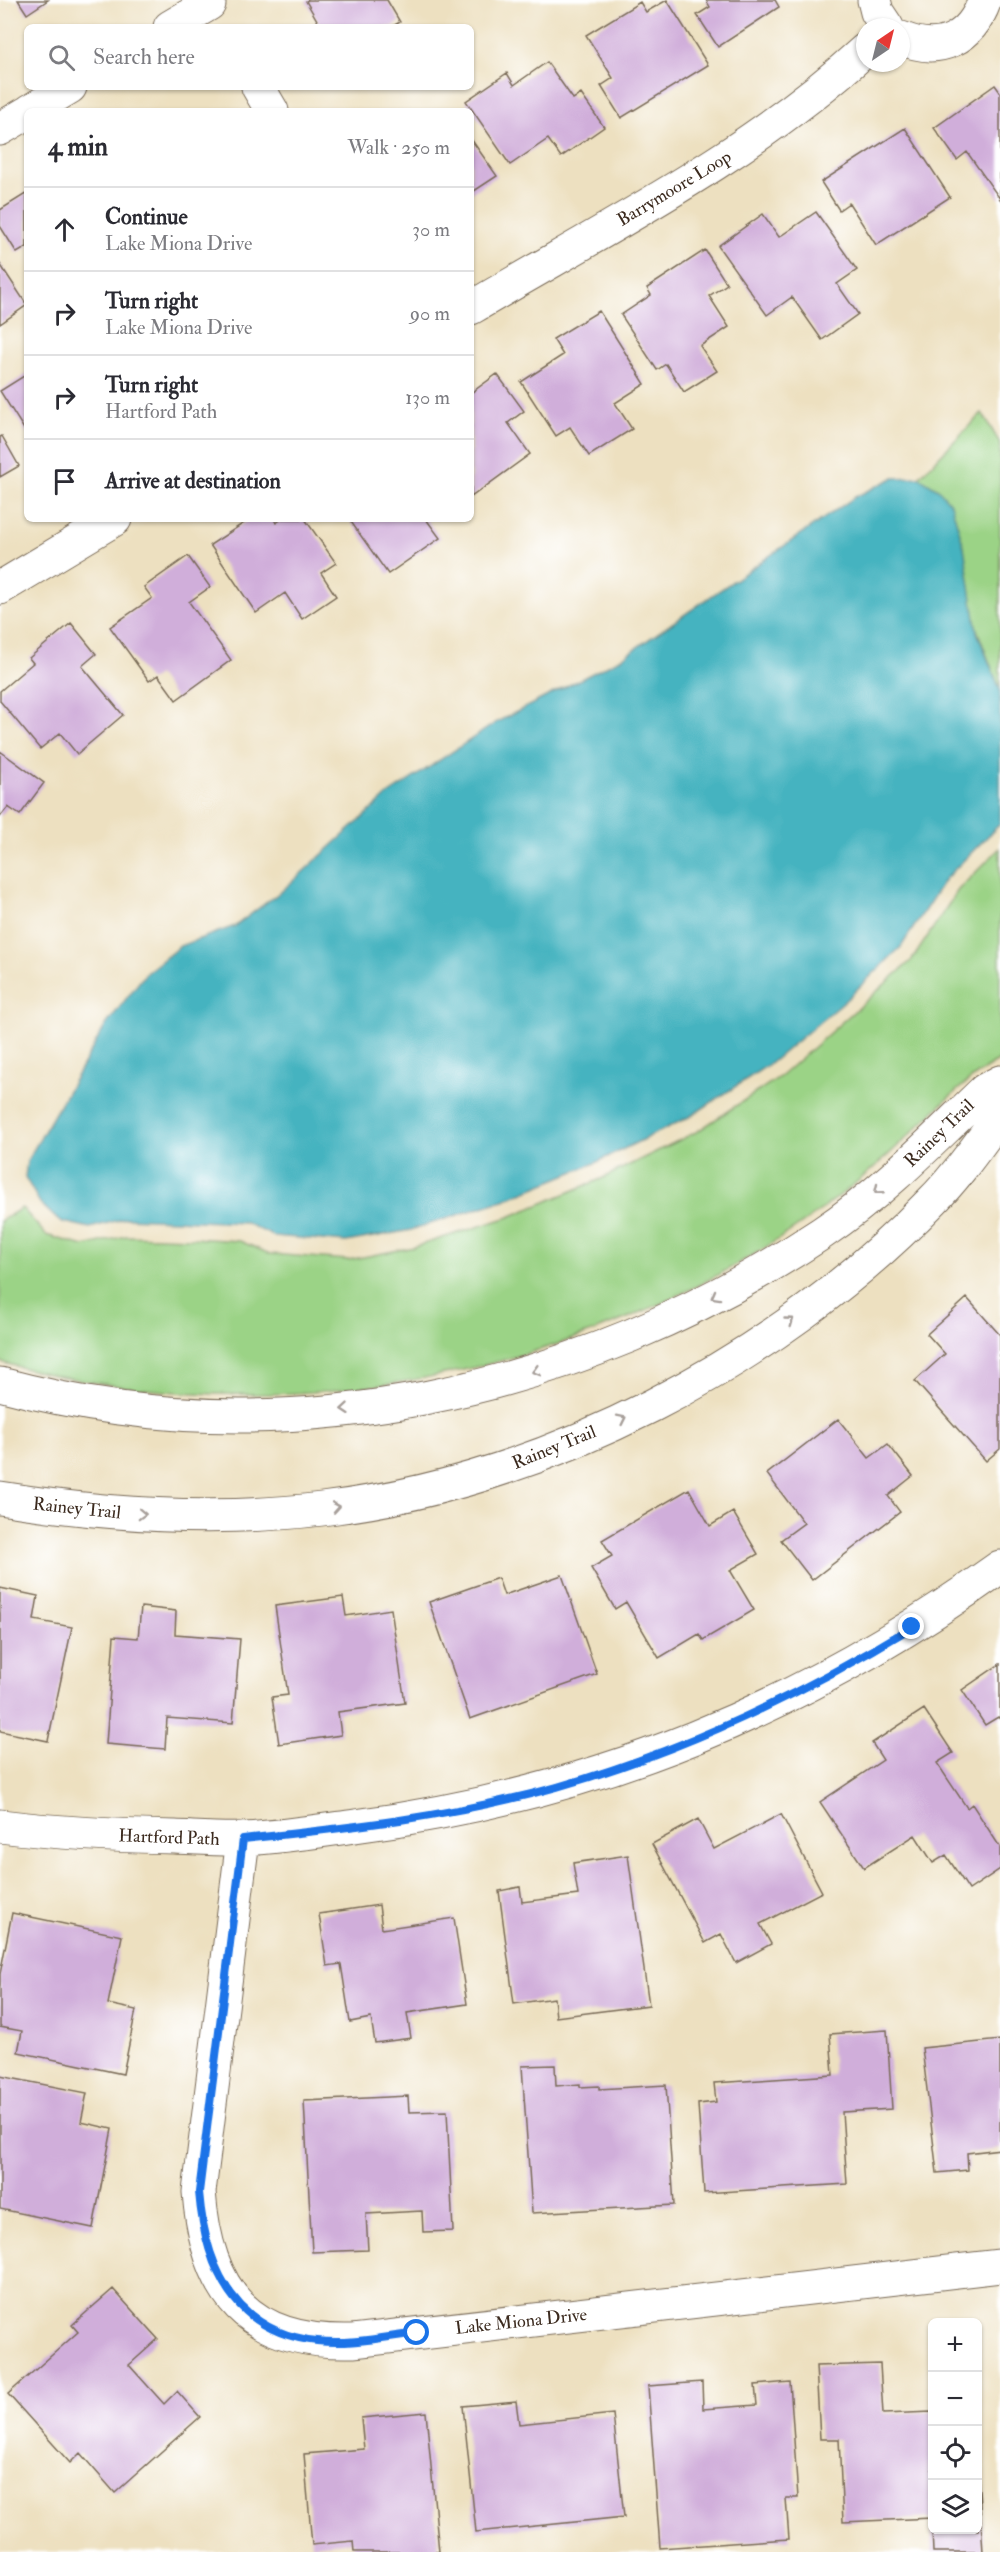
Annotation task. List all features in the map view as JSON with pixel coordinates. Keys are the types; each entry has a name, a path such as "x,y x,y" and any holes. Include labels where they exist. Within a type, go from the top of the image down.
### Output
{"street":[{"path":"874,0 881,18"},
{"path":"910,42 919,45 937,45 954,40 969,30 980,16 985,0"},
{"path":"178,24 213,10"},
{"name":"Barrymoore Loop","path":"474,306 740,149 800,105 856,58"},
{"path":"35,108 65,90"},
{"path":"260,90 270,108"},
{"path":"0,129 24,114"},
{"path":"0,588 110,522"},
{"name":"Rainey Trail","path":"0,1384 85,1403 166,1413 302,1413 426,1398 555,1365 625,1340 688,1312 824,1232 890,1180 985,1090 1000,1082"},
{"name":"Rainey Trail","path":"0,1498 112,1513 217,1516 311,1510 380,1499 509,1466 612,1424 669,1396 731,1362 788,1323 841,1284 934,1199 1000,1116"},
{"name":"Hartford Path","path":"0,1826 115,1836 243,1839 415,1818 556,1787 621,1767 683,1743 809,1687 912,1627 1000,1567"},
{"name":"Lake Miona Drive","path":"243,1839 199,2192 202,2230 220,2279 235,2299 254,2318 275,2330 318,2342 353,2341 1000,2266"}],"green space":[{"path":"982,413 1000,443 1000,690 919,477"},
{"path":"1000,848 1000,1060 967,1082 894,1150 831,1203 724,1271 628,1318 527,1353 423,1378 317,1392 210,1394 104,1384 0,1362 0,1221 22,1208 46,1235 84,1246 126,1236 192,1238 240,1241 270,1254 348,1260 414,1247 509,1217 601,1179 698,1131 781,1076 912,960 958,890"}],"water":[{"path":"919,477 938,489 951,504 964,547 977,632 1000,690 1000,824 945,879 901,947 848,998 771,1063 691,1116 595,1163 504,1200 411,1230 346,1242 273,1236 246,1223 126,1218 90,1228 59,1221 40,1203 25,1177 27,1161 106,1025 146,973 180,946 235,926 283,890 389,794 497,722 620,659 855,497 893,478"}],"building":[{"path":"18,0 48,0 27,14"},
{"path":"387,0 400,22 396,24 319,24 306,1"},
{"path":"667,0 708,65 621,118 601,86 613,78 586,35 640,2 646,12"},
{"path":"706,0 775,0 779,7 718,47 697,15 710,7"},
{"path":"547,62 573,99 581,94 604,127 561,157 548,139 510,165 474,113 474,108 471,108 466,101 507,73 514,85"},
{"path":"995,85 1000,92 1000,199 967,152 957,160 934,128"},
{"path":"905,128 950,197 876,245 849,203 839,210 821,182"},
{"path":"474,143 497,176 474,191"},
{"path":"24,195 24,249 17,253 0,226 0,210"},
{"path":"816,212 857,270 837,284 858,314 822,340 792,297 767,315 718,246 763,214 779,237"},
{"path":"705,250 727,284 709,296 729,327 700,346 717,371 684,392 666,364 657,370 621,315 651,295 647,288"},
{"path":"0,264 24,300 24,307 0,324"},
{"path":"599,311 645,384 615,403 632,429 589,456 570,427 556,436 521,382 563,355 553,339"},
{"path":"497,374 524,411 508,423 530,454 474,495 474,391"},
{"path":"24,376 24,429 0,391"},
{"path":"2,436 19,466 0,477 0,437"},
{"path":"245,522 307,522 336,563 321,573 336,596 302,619 285,593 256,613 210,545"},
{"path":"351,522 428,522 440,538 388,574"},
{"path":"188,556 210,587 189,602 231,660 176,700 158,675 149,681 110,627 152,598 144,587"},
{"path":"71,623 96,654 82,666 123,715 77,754 60,733 40,749 0,701 0,691 33,663 29,658"},
{"path":"0,751 44,783 20,815 8,807 0,817"},
{"path":"967,1298 1000,1335 1000,1449 986,1461 915,1381 945,1354 927,1334"},
{"path":"838,1419 869,1458 888,1444 913,1476 888,1496 900,1512 812,1580 781,1540 804,1523 767,1474"},
{"path":"689,1489 710,1526 733,1512 758,1554 730,1570 754,1610 703,1640 699,1634 659,1658 626,1602 615,1609 591,1568 612,1556 602,1540"},
{"path":"562,1575 597,1674 470,1719 429,1602 498,1578 504,1595"},
{"path":"0,1588 38,1596 34,1620 72,1627 48,1741 0,1731"},
{"path":"343,1597 346,1616 391,1609 405,1703 338,1712 341,1735 279,1744 272,1697 288,1695 275,1606"},
{"path":"141,1607 176,1611 175,1634 240,1639 233,1723 167,1718 165,1749 106,1744 114,1636 138,1638"},
{"path":"1000,1664 1000,1719 998,1717 985,1725 962,1690"},
{"path":"924,1709 953,1753 937,1763 967,1808 972,1804 1000,1847 1000,1869 969,1890 946,1855 933,1863 915,1835 864,1868 820,1802 883,1760 872,1743"},
{"path":"781,1814 822,1892 760,1924 771,1944 736,1963 721,1934 705,1943 652,1844 698,1819 714,1849"},
{"path":"628,1855 649,2005 556,2017 554,1998 514,2004 499,1891 520,1887 522,1902 578,1895 573,1863"},
{"path":"379,1905 382,1929 454,1918 467,2004 407,2013 411,2038 375,2043 371,2018 350,2022 341,1964 327,1966 319,1914"},
{"path":"12,1913 122,1936 108,2004 136,2010 123,2074 18,2052 22,2031 0,2027 0,1974"},
{"path":"887,2030 892,2109 842,2112 847,2184 704,2193 698,2104 716,2102 714,2083 833,2075 830,2034"},
{"path":"1000,2040 1000,2149 967,2153 968,2170 937,2173 922,2048"},
{"path":"555,2065 556,2086 580,2084 580,2087 599,2086 599,2089 666,2085 674,2205 532,2213 522,2066"},
{"path":"0,2076 87,2093 81,2122 112,2129 93,2228 0,2209"},
{"path":"408,2096 409,2112 447,2111 453,2231 423,2232 422,2211 366,2214 368,2250 312,2252 304,2101"},
{"path":"113,2289 158,2339 129,2365 164,2404 177,2391 200,2417 115,2493 80,2453 70,2463 8,2394 78,2332 72,2325"},
{"path":"880,2364 883,2414 928,2412 928,2518 843,2522 839,2439 820,2439 816,2366"},
{"path":"702,2382 703,2409 757,2405 755,2385 790,2382 798,2498 786,2498 789,2539 660,2548 648,2386"},
{"path":"516,2401 519,2424 613,2414 624,2517 476,2532 463,2406"},
{"path":"426,2412 439,2552 354,2552 353,2541 312,2545 304,2454 364,2449 361,2418"},
{"path":"932,2534 982,2534 983,2552 933,2552"}],"route":[{"path":"417,2333 353,2341 318,2342 275,2330 254,2318 235,2299 220,2279 211,2260 202,2230 199,2192 243,1839 415,1818 556,1787 621,1767 683,1743 809,1687 912,1627"}]}
